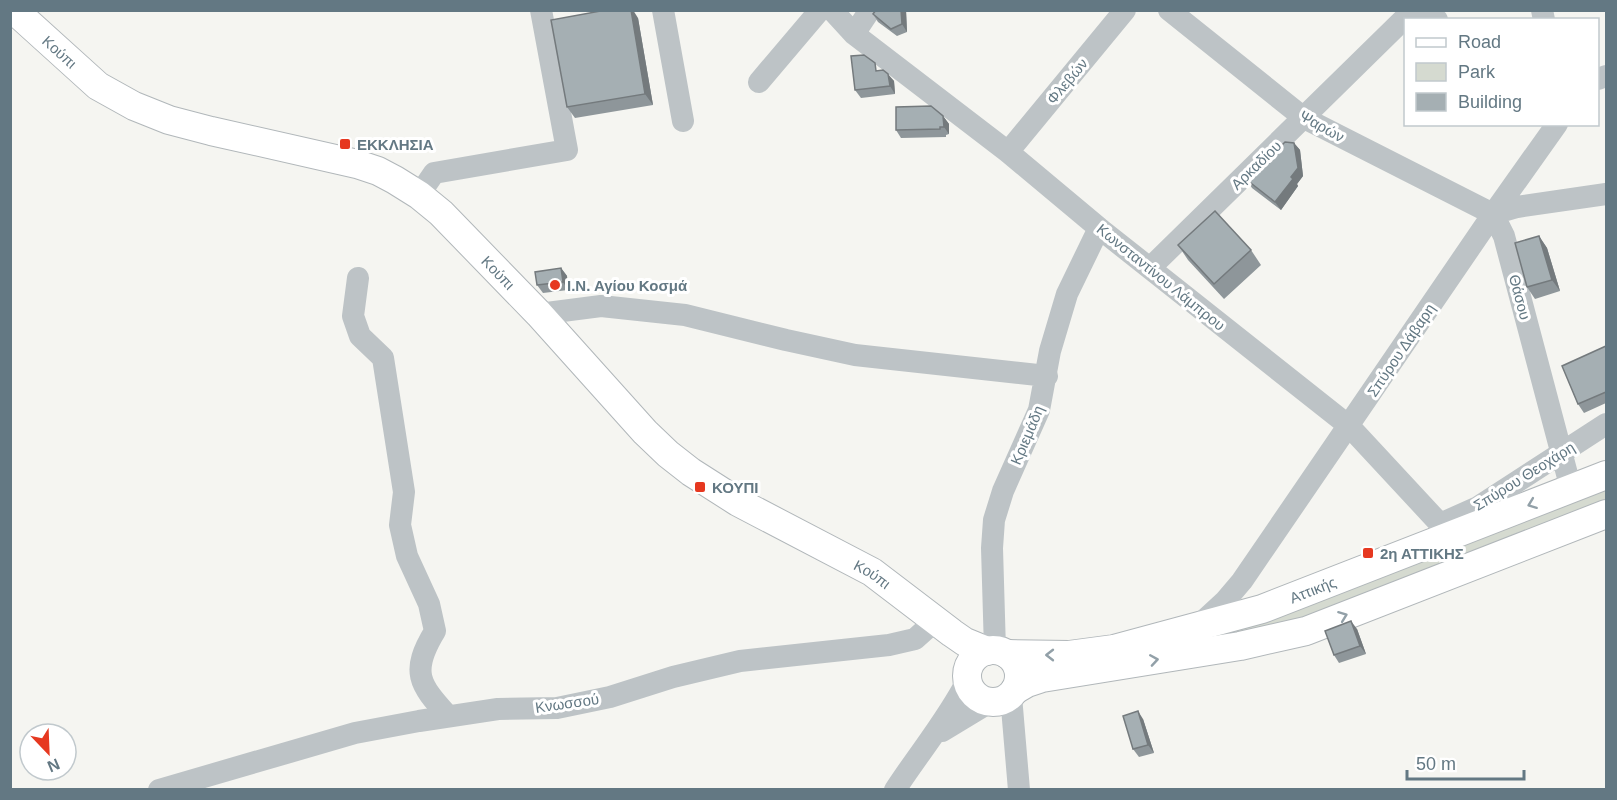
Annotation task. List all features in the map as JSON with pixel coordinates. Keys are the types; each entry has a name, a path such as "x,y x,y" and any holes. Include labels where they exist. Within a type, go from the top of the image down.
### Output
{"main road":[{"name":"Κούπι","path":"14,10 98,86 134,106 169,120 211,131 357,164 378,171 419,195 441,213 539,314 645,432 684,466 738,502 872,572 935,621"},
{"name":"Αττικής","path":"996,651 1069,655 1114,649 1262,609 1443,531 1571,489 1606,475"},
{"path":"935,621 957,648 975,695 1006,696 1027,683 1049,676 1240,646 1306,631 1606,514"},
{"path":"935,621 965,642 1013,658 1020,677 1006,696"},
{"path":"967,677 974,659 996,651"}],"street":[{"path":"663,10 683,121"},
{"path":"759,82 820,10"},
{"name":"Κωνσταντίνου Λάμπρου","path":"832,10 854,34 1008,152 1099,228 1349,426 1443,531 1460,570"},
{"path":"854,34 870,10"},
{"name":"Φλεβών","path":"1008,152 1125,10"},
{"name":"Ψαρών","path":"1169,10 1304,118 1493,214"},
{"name":"Αρκαδίου","path":"1150,268 1404,19"},
{"path":"419,195 434,173 567,150 543,20"},
{"path":"1493,214 1556,126"},
{"path":"1493,214 1517,207 1606,194"},
{"name":"Σπύρου Δάβαρη","path":"1196,628 1225,601 1242,581 1493,214"},
{"name":"Θάσου","path":"1493,214 1504,236 1571,489"},
{"name":"Κριεμάδη","path":"996,651 992,548 994,520 1003,491 1039,410 1050,351 1067,294 1099,228"},
{"path":"358,278 353,316 360,336 383,358 404,492 400,525 407,556 429,603 435,631 423,650 420,678 429,694 448,716"},
{"path":"539,314 601,306 685,315 855,355 1047,376"},
{"name":"Σπύρου Θεοχάρη","path":"1443,531 1606,424"},
{"path":"1242,581 1262,609"},
{"name":"Κνωσσού","path":"159,789 355,734 498,709 557,708 610,697 673,677 740,661 889,645 915,639 935,621"},
{"path":"895,789 919,752 956,704 967,677"},
{"path":"919,752 938,734 1006,696 1018,789"}],"green space":[{"path":"1606,481 1606,505 1466,555 1461,544"},
{"path":"1436,552 1440,565 1289,626 1067,663"}],"building":[{"path":"606,10 631,10 645,94 567,107 551,20"},
{"path":"876,10 901,10 902,24 891,29 873,14"},
{"path":"864,55 875,63 876,71 883,70 888,74 890,86 855,90 851,56"},
{"path":"931,106 943,116 944,127 896,130 896,107"},
{"path":"1285,142 1294,143 1298,168 1291,177 1293,179 1275,202 1247,180"},
{"path":"1215,211 1251,250 1214,284 1178,245"},
{"path":"1539,236 1552,280 1527,287 1515,243"},
{"path":"561,268 563,282 537,285 535,272"},
{"path":"1606,346 1606,392 1578,404 1562,366"},
{"path":"1351,621 1360,646 1334,655 1325,631"},
{"path":"1138,711 1148,745 1133,749 1123,716"}],"place":[{"name":"ΕΚΚΛΗΣΙΑ","path":"345,144"},
{"name":"Ι.Ν. Αγίου Κοσμά","path":"555,285"},
{"name":"ΚΟΥΠΙ","path":"700,487"},
{"name":"2η ΑΤΤΙΚΗΣ","path":"1368,553"}]}
